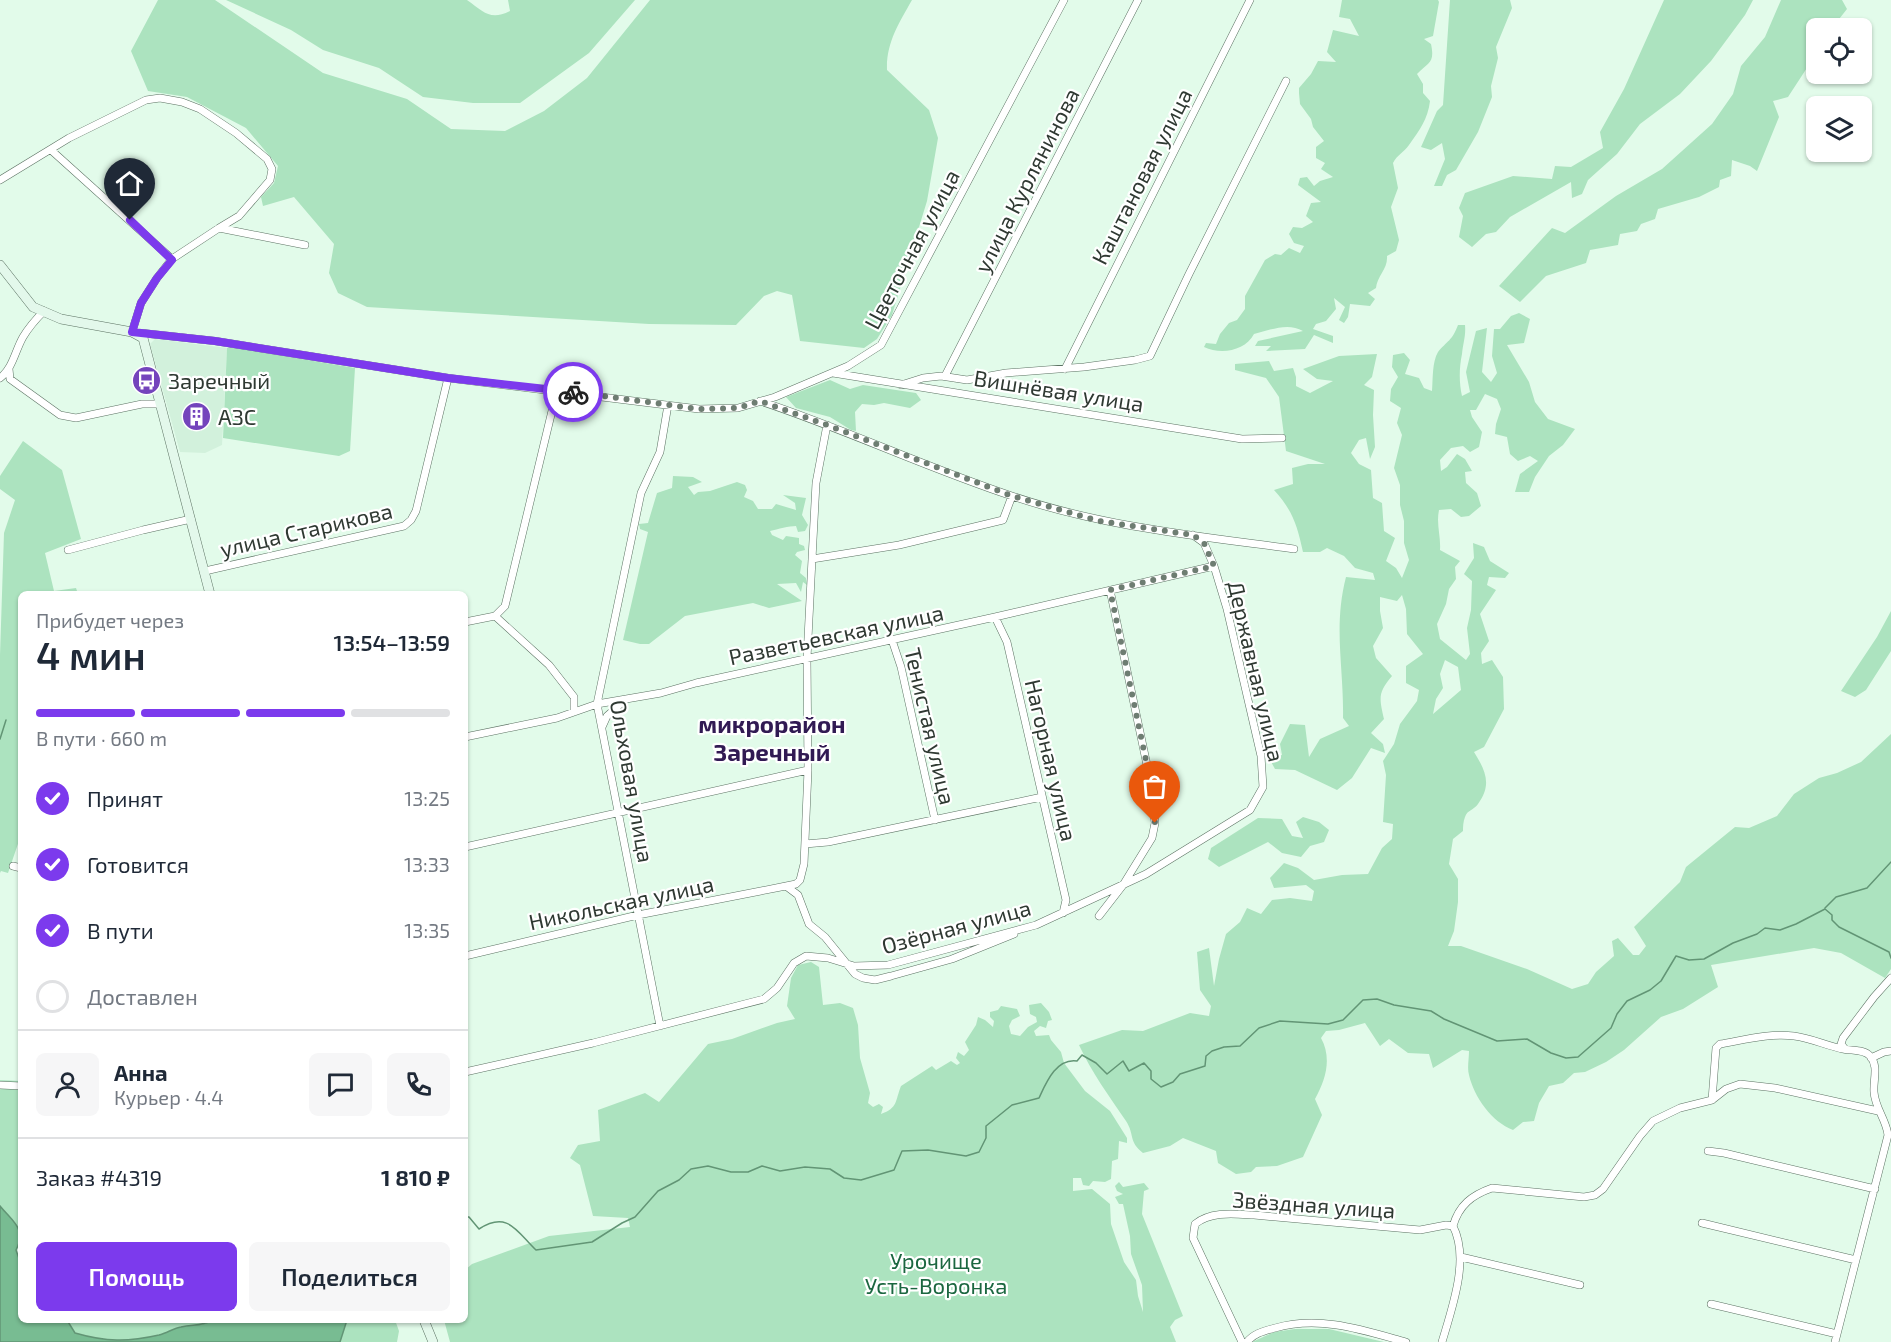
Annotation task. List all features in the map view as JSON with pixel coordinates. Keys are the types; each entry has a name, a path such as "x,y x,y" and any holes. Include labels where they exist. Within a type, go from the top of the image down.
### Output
{"street":[{"name":"Цветочная улица","path":"0,265 33,307 61,319 132,332 215,341 448,378 699,409 738,408 848,366 881,345 1064,0"},
{"name":"улица Курлянинова","path":"945,376 1138,0"},
{"name":"Каштановая улица","path":"1065,369 1250,0"},
{"path":"901,385 923,378 945,376 967,380 1006,373 1065,369 1135,360 1150,356 1286,81"},
{"path":"0,180 69,138 146,100 160,98 182,102 200,109 236,133 267,159 272,169 270,180 239,216 172,260 141,303 132,332 143,338 209,591"},
{"path":"51,150 172,260"},
{"path":"219,228 305,244"},
{"path":"1,379 9,369 23,338 44,311"},
{"path":"9,369 10,379 60,415 76,418 142,404 161,404"},
{"name":"Вишнёвая улица","path":"830,373 1242,439 1282,438"},
{"name":"улица Старикова","path":"205,571 404,526 416,511 448,378"},
{"path":"468,621 495,616 505,606 557,390"},
{"path":"760,401 1012,496 1099,521 1294,549"},
{"name":"Ольховая улица","path":"660,1026 597,704 641,493 660,452 668,405"},
{"path":"786,886 796,884 803,875 808,770 807,658 816,483 827,425"},
{"path":"812,559 899,544 1003,520 1012,496"},
{"path":"68,550 191,519"},
{"name":"Державная улица","path":"1193,535 1204,543 1214,566 1227,609 1261,756 1263,787"},
{"name":"Разветьевская улица","path":"468,736 557,718 597,704 661,693 1214,566"},
{"path":"1099,916 1123,885 1152,838 1155,823 1151,784 1110,590"},
{"path":"495,616 549,665 574,697 574,712"},
{"name":"Нагорная улица","path":"995,617 1007,642 1066,900 1064,913"},
{"name":"Тенистая улица","path":"892,640 901,667 935,820"},
{"path":"602,727 607,716 625,700"},
{"path":"468,846 808,770"},
{"name":"Озёрная улица","path":"468,1071 764,999 777,988 794,963 806,956 828,958 854,966 888,965 1036,925 1146,874 1250,810 1263,787"},
{"path":"805,844 828,842 1042,797"},
{"path":"786,886 798,895 809,924 825,938 855,974 863,978 875,980 952,959 1013,936 1017,930"},
{"name":"Никольская улица","path":"468,955 639,915 786,886"},
{"path":"1845,1049 1841,1044 1843,1038 1891,978"},
{"path":"1711,1304 1836,1338 1888,1135 1887,1124 1878,1112 1874,1090 1875,1064 1869,1055 1795,1036 1775,1035 1720,1044 1716,1048 1712,1100"},
{"path":"1871,1058 1891,1051"},
{"path":"1442,1342 1454,1301 1461,1257 1459,1238 1454,1226 1457,1214 1464,1204 1481,1192 1492,1188 1584,1197 1596,1195 1603,1189 1653,1121 1680,1108 1712,1100 1726,1089 1740,1084 1775,1088 1878,1112"},
{"path":"0,1085 18,1086"},
{"path":"1708,1151 1875,1189"},
{"name":"Звёздная улица","path":"1242,1342 1194,1238 1195,1224 1203,1218 1230,1214 1254,1215 1420,1230 1446,1225 1454,1226"},
{"path":"1702,1223 1856,1260"},
{"path":"1461,1257 1580,1285"},
{"path":"1247,1342 1258,1332 1287,1324 1325,1322 1406,1342"},
{"path":"425,1323 433,1342"}],"shaded area":[{"path":"155,339 227,348 222,445 205,453 180,452 150,344"},
{"path":"0,1206 18,1228 16,1250 18,1256 18,1323 69,1323 75,1333 117,1340 159,1335 178,1328 204,1323 346,1323 340,1342 0,1342"}],"green space":[{"path":"158,0 215,0 323,73 407,99 451,129 505,131 544,111 587,78 650,0 912,0 891,42 887,70 929,110 938,138 927,201 892,315 877,339 864,348 800,341 792,295 777,291 764,296 736,325 649,324 367,307 338,293 329,273 334,244 294,197 263,206 261,197 274,183 278,166 246,128 187,97 148,91 131,51"},
{"path":"226,0 467,0 487,14 497,15 510,11 508,0 635,0 589,53 520,103 473,103 423,97 379,68 323,50 291,30"},
{"path":"1342,0 1438,0 1439,2 1433,36 1424,39 1431,44 1431,59 1417,74 1423,84 1423,93 1430,101 1427,114 1416,135 1393,163 1398,188 1391,207 1399,240 1396,251 1387,256 1386,265 1376,288 1368,293 1375,299 1370,306 1350,304 1348,317 1344,323 1339,320 1345,307 1334,298 1336,309 1326,321 1316,324 1313,329 1333,336 1333,343 1314,335 1305,349 1266,351 1271,346 1255,346 1258,341 1303,331 1285,327 1254,334 1245,344 1232,350 1218,351 1204,347 1206,343 1216,344 1220,334 1229,323 1237,320 1245,309 1245,296 1265,260 1275,254 1281,255 1289,248 1300,253 1304,246 1294,243 1289,234 1293,227 1302,228 1313,222 1306,216 1311,203 1321,202 1298,185 1300,178 1307,177 1314,186 1320,181 1333,177 1321,169 1325,163 1316,158 1316,147 1324,141 1300,104 1299,88 1318,61 1336,62 1327,52 1333,30 1359,36 1350,19 1339,17"},
{"path":"1450,0 1510,0 1512,8 1496,47 1498,58 1491,86 1492,97 1478,132 1456,170 1447,175 1442,186 1434,186 1445,159 1442,143 1431,150 1421,147 1437,111 1443,105"},
{"path":"1664,0 1753,0 1745,15 1711,61 1680,94 1640,124 1617,154 1588,180 1582,194 1572,198 1571,182 1510,217 1496,232 1486,234 1472,247 1459,237 1463,216 1459,208 1465,193 1513,176 1552,179 1555,166 1571,167 1603,148 1600,132 1624,89"},
{"path":"1781,0 1842,0 1847,9 1840,18 1806,18 1806,69 1788,97 1773,101 1779,117 1757,171 1732,160 1731,176 1720,180 1719,187 1699,197 1658,209 1655,219 1641,224 1637,231 1620,234 1618,245 1590,250 1586,263 1546,276 1520,302 1499,286 1552,228 1565,233 1616,196 1662,169 1712,124 1733,94 1741,66 1765,37"},
{"path":"1519,313 1530,319 1524,343 1507,345 1529,382 1535,402 1548,419 1575,429 1563,445 1549,456 1535,477 1529,492 1515,492 1520,474 1538,461 1530,456 1518,461 1510,454 1507,437 1495,434 1501,409 1497,399 1485,394 1476,410 1470,410 1482,432 1479,447 1470,452 1463,446 1451,448 1440,460 1441,471 1457,454 1465,459 1472,471 1465,472 1466,483 1477,493 1481,506 1469,516 1461,517 1451,509 1439,510 1438,515 1440,550 1460,561 1455,567 1456,579 1449,589 1446,604 1437,624 1440,639 1466,660 1470,654 1467,628 1471,610 1472,581 1464,574 1474,558 1473,543 1484,547 1490,561 1509,573 1505,578 1489,577 1487,585 1496,590 1480,614 1489,641 1481,653 1482,664 1492,660 1503,677 1504,709 1484,747 1474,752 1482,765 1486,778 1485,791 1475,808 1466,815 1463,831 1453,839 1449,864 1458,879 1458,902 1454,931 1448,946 1461,946 1527,969 1572,989 1588,984 1596,972 1614,956 1612,941 1618,938 1633,955 1639,955 1646,946 1634,927 1680,882 1686,867 1735,827 1749,828 1777,816 1794,794 1819,778 1861,762 1891,734 1891,969 1885,978 1841,953 1814,948 1711,965 1718,987 1683,1009 1661,1017 1624,1050 1606,1062 1585,1072 1574,1073 1563,1083 1549,1086 1539,1103 1534,1121 1523,1122 1513,1130 1491,1115 1475,1092 1469,1075 1469,1051 1462,1050 1433,1068 1429,1054 1408,1053 1389,1039 1380,1046 1365,1023 1326,1031 1321,1038 1326,1053 1326,1068 1315,1099 1322,1115 1303,1157 1277,1166 1256,1167 1251,1172 1236,1174 1218,1163 1216,1151 1183,1138 1170,1146 1143,1153 1135,1145 1129,1126 1095,1075 1079,1045 1122,1030 1143,1031 1190,1013 1209,1016 1211,1006 1200,990 1197,952 1209,948 1214,986 1226,934 1240,922 1247,908 1261,914 1272,900 1290,898 1312,901 1314,891 1306,885 1274,888 1270,878 1284,863 1298,868 1314,880 1342,875 1368,874 1382,848 1392,839 1393,824 1383,822 1386,775 1383,761 1394,744 1400,724 1417,701 1419,690 1406,683 1406,666 1423,654 1407,634 1406,609 1402,595 1397,601 1380,597 1383,628 1373,646 1376,658 1392,676 1381,696 1384,719 1371,733 1383,744 1385,753 1371,748 1352,778 1337,790 1295,770 1275,769 1269,758 1282,755 1280,744 1290,724 1305,725 1309,757 1320,739 1349,726 1343,718 1340,630 1342,595 1346,577 1375,580 1373,573 1355,568 1344,556 1327,548 1320,552 1303,552 1293,519 1286,505 1274,490 1293,484 1292,468 1308,464 1325,464 1286,451 1279,397 1266,378 1235,370 1235,364 1269,361 1274,371 1293,368 1296,386 1310,393 1333,381 1317,379 1303,369 1339,356 1377,354 1372,377 1364,385 1374,390 1375,447 1370,459 1366,438 1359,440 1351,453 1359,464 1371,470 1373,498 1382,503 1384,531 1395,538 1386,561 1396,568 1402,578 1409,560 1404,543 1400,485 1394,468 1402,435 1397,423 1401,408 1390,401 1391,389 1398,377 1392,367 1393,355 1404,353 1410,360 1405,374 1419,378 1424,388 1432,391 1434,366 1438,352 1451,338 1458,325 1465,325 1460,370 1462,396 1470,392 1466,372 1476,331 1487,328 1482,372 1491,382 1497,373 1492,356 1494,329 1500,329 1511,316","holes":["1445,660 1458,667 1461,690 1433,714 1436,699 1443,688 1440,674"]},
{"path":"227,348 355,368 350,451 339,456 223,438"},
{"path":"830,380 850,389 863,385 916,393 921,400 910,408 884,403 862,404 855,412 856,431 830,417 796,408 786,397"},
{"path":"23,441 62,470 81,539 45,553 54,591 18,591 18,844 8,873 1,871 0,873 0,655 4,533 15,500 0,489 0,476"},
{"path":"673,476 693,477 702,482 688,487 694,495 737,482 745,485 747,490 744,497 753,501 758,509 772,509 776,504 796,510 795,503 783,495 806,498 802,515 808,525 805,531 798,532 796,526 770,531 772,535 783,540 786,536 799,538 799,544 804,546 805,550 795,555 802,561 800,573 806,578 807,585 803,582 801,592 796,583 777,584 802,601 769,608 753,603 685,616 649,644 623,640 648,532 640,529 639,524 648,523 657,493 672,488"},
{"path":"76,588 77,591 54,591"},
{"path":"1891,611 1891,651 1866,690 1855,697 1841,691 1877,637"},
{"path":"1303,817 1319,822 1329,830 1324,842 1310,846 1301,857 1282,853 1268,842 1219,867 1208,859 1211,848 1258,818 1282,819 1292,836 1303,838 1296,822"},
{"name":"Урочище Усть-Воронка","path":"811,962 819,967 823,1005 840,1003 853,1008 858,1025 860,1058 870,1093 868,1103 873,1107 879,1104 883,1107 881,1114 893,1106 901,1086 932,1066 936,1070 951,1061 957,1065 960,1063 956,1058 958,1052 964,1056 969,1050 965,1042 976,1025 978,1017 993,1027 994,1021 990,1017 990,1012 998,1010 1001,1006 1017,1009 1020,1016 1012,1020 1009,1026 1011,1034 1020,1036 1028,1027 1037,1022 1036,1017 1030,1014 1029,1005 1041,1003 1049,1012 1052,1020 1048,1021 1046,1028 1040,1026 1034,1031 1036,1036 1049,1035 1061,1052 1064,1063 1085,1091 1110,1111 1127,1138 1127,1143 1119,1141 1118,1159 1112,1161 1111,1179 1105,1182 1093,1181 1089,1186 1083,1185 1081,1178 1073,1178 1073,1191 1092,1189 1110,1204 1111,1224 1124,1262 1136,1280 1143,1312 1142,1285 1131,1254 1130,1236 1123,1204 1119,1204 1115,1197 1123,1194 1117,1191 1115,1186 1119,1182 1123,1187 1144,1183 1149,1189 1144,1191 1142,1214 1183,1316 1175,1320 1170,1327 1176,1342 450,1342 445,1323 468,1323 468,1267 472,1264 549,1236 630,1227 628,1218 593,1216 580,1165 570,1158 578,1145 600,1141 598,1110 645,1093 659,1102 708,1044 732,1039 795,1019 787,1006 791,978 798,965"},
{"path":"0,1080 18,1081 18,1228 0,1206"},
{"path":"69,1323 204,1323 137,1339 117,1340 75,1333"},
{"path":"346,1323 396,1323 399,1331 397,1342 340,1342"},
{"path":"1295,1329 1329,1329 1384,1342 1252,1342 1274,1332"}],"waterway":[{"path":"0,739 6,720"},
{"path":"1825,908 1836,897 1867,888 1891,862"},
{"path":"468,1217 479,1229 497,1222 505,1223 517,1230 536,1250 592,1242 635,1217 658,1191 679,1180 691,1169 708,1166 731,1172 748,1172 762,1166 780,1171 805,1167 830,1169 844,1178 861,1180 894,1170 902,1151 928,1150 966,1156 979,1152 986,1138 986,1126 1012,1105 1039,1098 1058,1067 1063,1063 1077,1061 1082,1055 1096,1063 1107,1074 1123,1061 1129,1071 1144,1063 1151,1071 1151,1079 1161,1087 1173,1082 1180,1074 1205,1066 1206,1056 1212,1051 1224,1047 1240,1046 1259,1028 1280,1021 1328,1024 1343,1020 1363,1000 1377,999 1394,1005 1431,1011 1444,1019 1497,1041 1527,1039 1551,1053 1566,1058 1578,1057 1611,1028 1617,1014 1627,1001 1650,990 1661,981 1676,956 1689,960 1704,959 1765,928 1780,930 1825,909 1832,915 1832,920 1839,927 1889,952 1891,958"}],"way so far":[{"path":"573,392 699,409 738,408 760,401 1012,496 1099,521 1193,535 1204,543 1214,566 1110,590 1151,784 1155,823"}],"place":[{"name":"Заречный","path":"147,380"},
{"name":"АЗС","path":"197,416"}],"district":[{"name":"микрорайон Заречный","path":"772,737"}],"route":[{"path":"130,220 172,260 141,303 132,332 215,341 448,378 573,392"}]}
